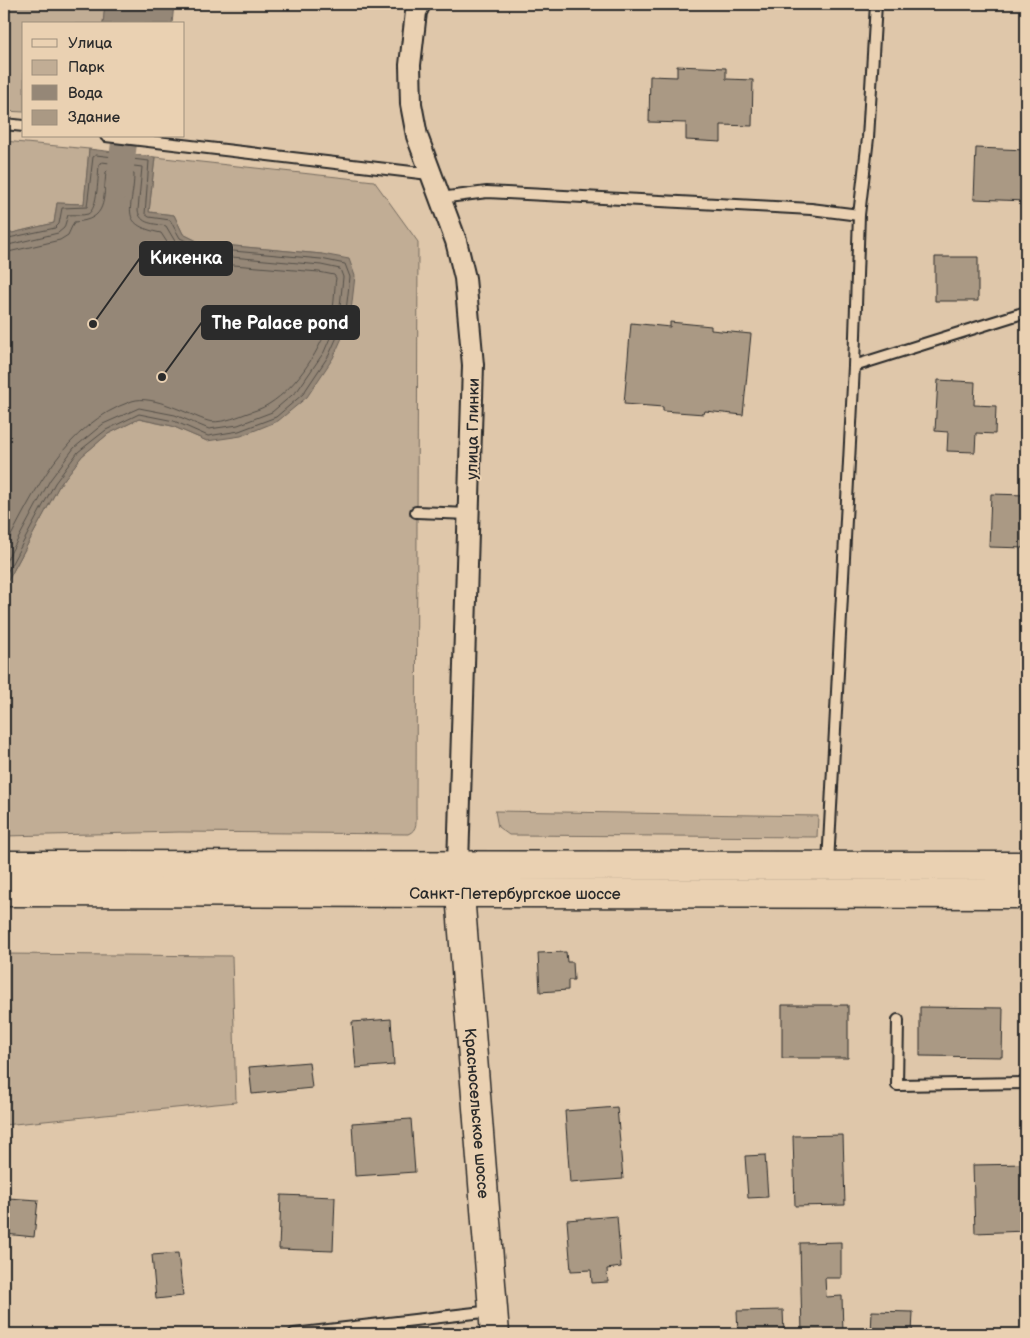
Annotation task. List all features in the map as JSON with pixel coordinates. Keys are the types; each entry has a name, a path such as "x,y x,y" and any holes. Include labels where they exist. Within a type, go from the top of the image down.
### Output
{"main road":[{"name":"Санкт-Петербургское шоссе","path":"4,864 1026,866"},
{"name":"Красносельское шоссе","path":"458,865 494,1322"},
{"name":"Санкт-Петербургское шоссе","path":"4,892 1026,894"}],"street":[{"name":"улица Глинки","path":"418,6 410,65 411,104 417,136 456,241 465,278 471,321 473,365 470,514 458,865"}],"lane":[{"path":"828,866 854,366 859,215 868,138 876,4"},
{"path":"4,124 22,126"},
{"path":"121,138 226,152 430,174"},
{"path":"440,198 487,192 811,209 859,215"},
{"path":"854,366 1026,312"},
{"path":"416,512 470,514"},
{"path":"898,1020 897,1085 1026,1083"},
{"path":"294,1334 494,1322"}],"green space":[{"path":"4,4 105,4 103,22 22,22 22,112 4,111"},
{"path":"4,141 89,149 84,204 57,203 54,223 4,235"},
{"path":"155,157 374,181 418,242 416,822 415,828 408,834 180,832 4,836 4,588 59,486 82,456 108,434 138,419 172,426 207,441 322,254 201,243 183,234 174,215 149,212"},
{"path":"495,811 818,816 817,837 509,835 498,827"},
{"path":"4,954 232,956 236,1102 4,1125"}],"water":[{"path":"105,4 174,4 172,22 103,22"},
{"path":"89,149 155,157 149,212 174,215 183,234 201,243 322,254 349,259 355,276 350,320 333,358 307,397 278,421 241,436 207,441 172,426 139,419 108,434 82,456 59,486 4,588 4,235 54,223 57,203 84,204"}],"building":[{"path":"677,66 726,68 726,79 753,80 752,126 721,125 721,142 686,140 686,123 649,122 650,76 677,77"},
{"path":"976,148 1026,150 1026,201 974,199"},
{"path":"935,257 978,257 978,301 935,301"},
{"path":"670,322 711,326 711,330 751,334 743,415 705,411 704,414 663,411 663,407 624,404 631,323 670,327"},
{"path":"938,380 975,382 974,405 996,406 995,434 976,433 975,452 947,451 948,432 935,431"},
{"path":"991,494 1026,495 1026,548 989,547"},
{"path":"566,952 567,962 573,962 574,980 568,980 568,990 540,992 538,953"},
{"path":"782,1005 848,1005 848,1058 782,1058"},
{"path":"920,1007 1003,1008 1002,1057 920,1056"},
{"path":"391,1019 394,1065 356,1068 352,1022"},
{"path":"309,1062 312,1088 252,1094 249,1067"},
{"path":"617,1107 623,1179 570,1183 565,1111"},
{"path":"411,1119 415,1172 355,1176 352,1123"},
{"path":"843,1135 845,1205 795,1206 793,1136"},
{"path":"765,1155 768,1197 748,1198 745,1156"},
{"path":"1026,1164 1026,1231 975,1233 973,1165"},
{"path":"281,1195 335,1197 333,1251 279,1249"},
{"path":"8,1198 38,1200 34,1237 5,1234"},
{"path":"617,1216 621,1267 607,1269 608,1282 592,1283 591,1270 571,1271 567,1220"},
{"path":"841,1242 841,1278 825,1278 826,1297 842,1296 843,1334 802,1334 800,1243"},
{"path":"178,1253 183,1296 156,1299 152,1255"},
{"path":"783,1310 784,1334 738,1334 737,1311"},
{"path":"872,1311 913,1312 912,1334 871,1334"}],"waterway":[{"path":"118,188 125,138"}],"place":[{"name":"Кикенка","path":"93,324"},
{"name":"The Palace pond","path":"162,377"}]}
